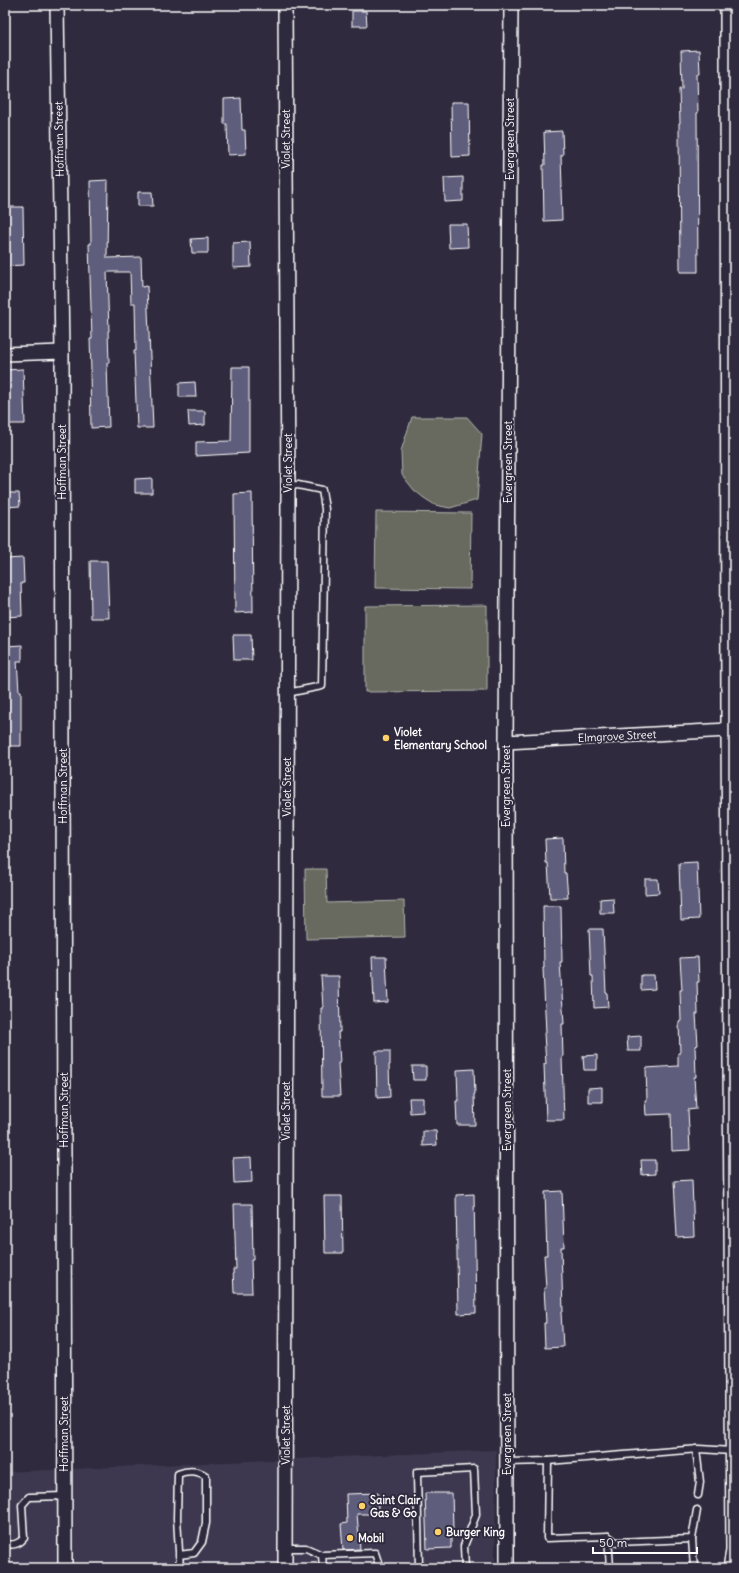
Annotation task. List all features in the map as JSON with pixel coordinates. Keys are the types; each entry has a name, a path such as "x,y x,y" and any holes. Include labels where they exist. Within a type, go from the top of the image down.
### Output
{"street":[{"name":"Hoffman Street","path":"57,5 62,352 65,1568"},
{"name":"Violet Street","path":"285,5 288,486 285,1566 287,1568"},
{"name":"Evergreen Street","path":"507,1568 506,742 511,5"},
{"path":"727,5 728,730 733,1550 730,1568"},
{"path":"5,354 62,352"},
{"name":"Elmgrove Street","path":"506,742 728,730"}],"lane":[{"path":"287,692 300,691 322,686 325,510 322,490 298,485 288,486"},
{"path":"696,1449 700,1482 698,1495"},
{"path":"507,1462 548,1461 696,1449 732,1456"},
{"path":"548,1461 546,1538 608,1536 616,1542 692,1539"},
{"path":"419,1568 417,1472 474,1469 476,1515 464,1546 465,1568"},
{"path":"179,1555 194,1553 202,1542 206,1523 206,1476 199,1472 185,1472 178,1474 177,1518 179,1555 180,1568"},
{"path":"5,1544 14,1545 21,1542 24,1538 22,1505 29,1497 64,1496"},
{"path":"694,1568 692,1539 697,1510"},
{"path":"608,1536 610,1568"},
{"path":"286,1548 306,1548 322,1555 374,1552 380,1568"},
{"path":"322,1555 323,1568"}],"shaded area":[{"path":"412,417 467,417 482,434 477,500 450,508 435,505 414,490 402,475 401,451"},
{"path":"376,512 471,513 470,589 375,588"},
{"path":"487,605 487,691 365,692 365,606"},
{"path":"305,869 326,869 327,903 404,901 405,937 306,939"},
{"path":"496,1450 495,1561 365,1568 5,1568 5,1472"}],"building":[{"path":"352,11 366,11 367,26 352,26"},
{"path":"699,50 700,74 697,74 698,272 680,272 679,89 682,89 681,51"},
{"path":"241,98 242,130 245,130 246,154 228,155 227,124 224,124 224,99"},
{"path":"451,102 469,102 470,156 452,157"},
{"path":"562,131 562,220 544,221 544,132"},
{"path":"463,177 463,201 445,202 444,178"},
{"path":"108,180 107,258 141,257 142,287 147,286 153,428 137,428 134,351 136,351 135,303 131,303 130,272 107,272 109,331 109,363 107,363 109,427 91,428 90,339 92,339 89,244 91,244 90,181"},
{"path":"138,192 152,192 153,206 138,206"},
{"path":"5,207 23,207 24,265 5,266"},
{"path":"448,224 467,224 468,247 449,248"},
{"path":"208,238 208,253 192,253 191,239"},
{"path":"250,242 251,267 233,268 233,243"},
{"path":"232,367 249,367 249,453 196,456 196,442 231,441"},
{"path":"23,369 25,424 6,424 5,370"},
{"path":"195,382 196,397 179,397 179,383"},
{"path":"188,411 205,411 205,425 189,426"},
{"path":"152,478 152,493 135,493 135,479"},
{"path":"5,493 19,493 20,506 5,507"},
{"path":"252,493 253,612 235,613 234,494"},
{"path":"23,558 24,583 21,583 22,616 5,617 5,559"},
{"path":"90,561 107,561 109,618 91,618"},
{"path":"233,635 251,635 252,660 234,660"},
{"path":"22,645 22,661 17,661 19,691 21,691 21,746 5,746 5,646"},
{"path":"563,838 564,873 566,873 568,898 550,898 545,839"},
{"path":"697,862 699,919 681,920 679,863"},
{"path":"645,879 658,879 659,893 645,894"},
{"path":"613,898 614,913 600,913 600,899"},
{"path":"543,906 561,906 562,962 560,962 564,1024 562,1024 562,1057 564,1120 546,1120 544,1064 546,1064 544,1033 546,1033 543,968"},
{"path":"589,929 603,929 608,1007 594,1008"},
{"path":"372,957 386,957 388,1002 374,1003"},
{"path":"698,957 698,1014 696,1014 698,1045 695,1046 696,1077 694,1077 696,1109 688,1110 690,1150 672,1151 671,1114 646,1115 646,1068 678,1066 678,1053 680,1053 679,1022 681,1021 680,990 682,990 680,958"},
{"path":"641,975 654,975 655,989 641,990"},
{"path":"321,976 339,976 340,1032 338,1032 340,1063 338,1063 340,1096 322,1096 321,1008 323,1008"},
{"path":"641,1036 641,1051 628,1051 627,1037"},
{"path":"376,1051 390,1051 390,1097 377,1098"},
{"path":"597,1055 597,1070 584,1070 583,1056"},
{"path":"412,1066 426,1066 426,1080 413,1080"},
{"path":"474,1069 475,1125 457,1125 457,1070"},
{"path":"602,1087 602,1102 588,1102 588,1088"},
{"path":"409,1098 423,1098 423,1112 410,1113"},
{"path":"423,1131 436,1131 437,1145 423,1146"},
{"path":"251,1157 252,1182 234,1183 233,1158"},
{"path":"641,1160 655,1160 655,1174 642,1175"},
{"path":"692,1180 694,1236 677,1237 674,1181"},
{"path":"562,1191 564,1247 561,1247 563,1312 561,1312 563,1347 545,1348 544,1323 546,1323 544,1288 546,1288 544,1255 547,1255 545,1192"},
{"path":"474,1194 476,1313 458,1314 456,1195"},
{"path":"324,1196 342,1196 343,1253 325,1253"},
{"path":"234,1204 252,1204 252,1293 234,1293 233,1269 236,1269"},
{"path":"378,1493 378,1514 357,1514 360,1549 343,1550 341,1524 347,1523 346,1494"},
{"path":"425,1493 452,1493 453,1530 451,1530 451,1548 427,1549"}],"place":[{"name":"Violet Elementary School","path":"386,738"},
{"name":"Saint Clair Gas & Go","path":"362,1506"},
{"name":"Burger King","path":"438,1532"},
{"name":"Mobil","path":"350,1538"}]}
